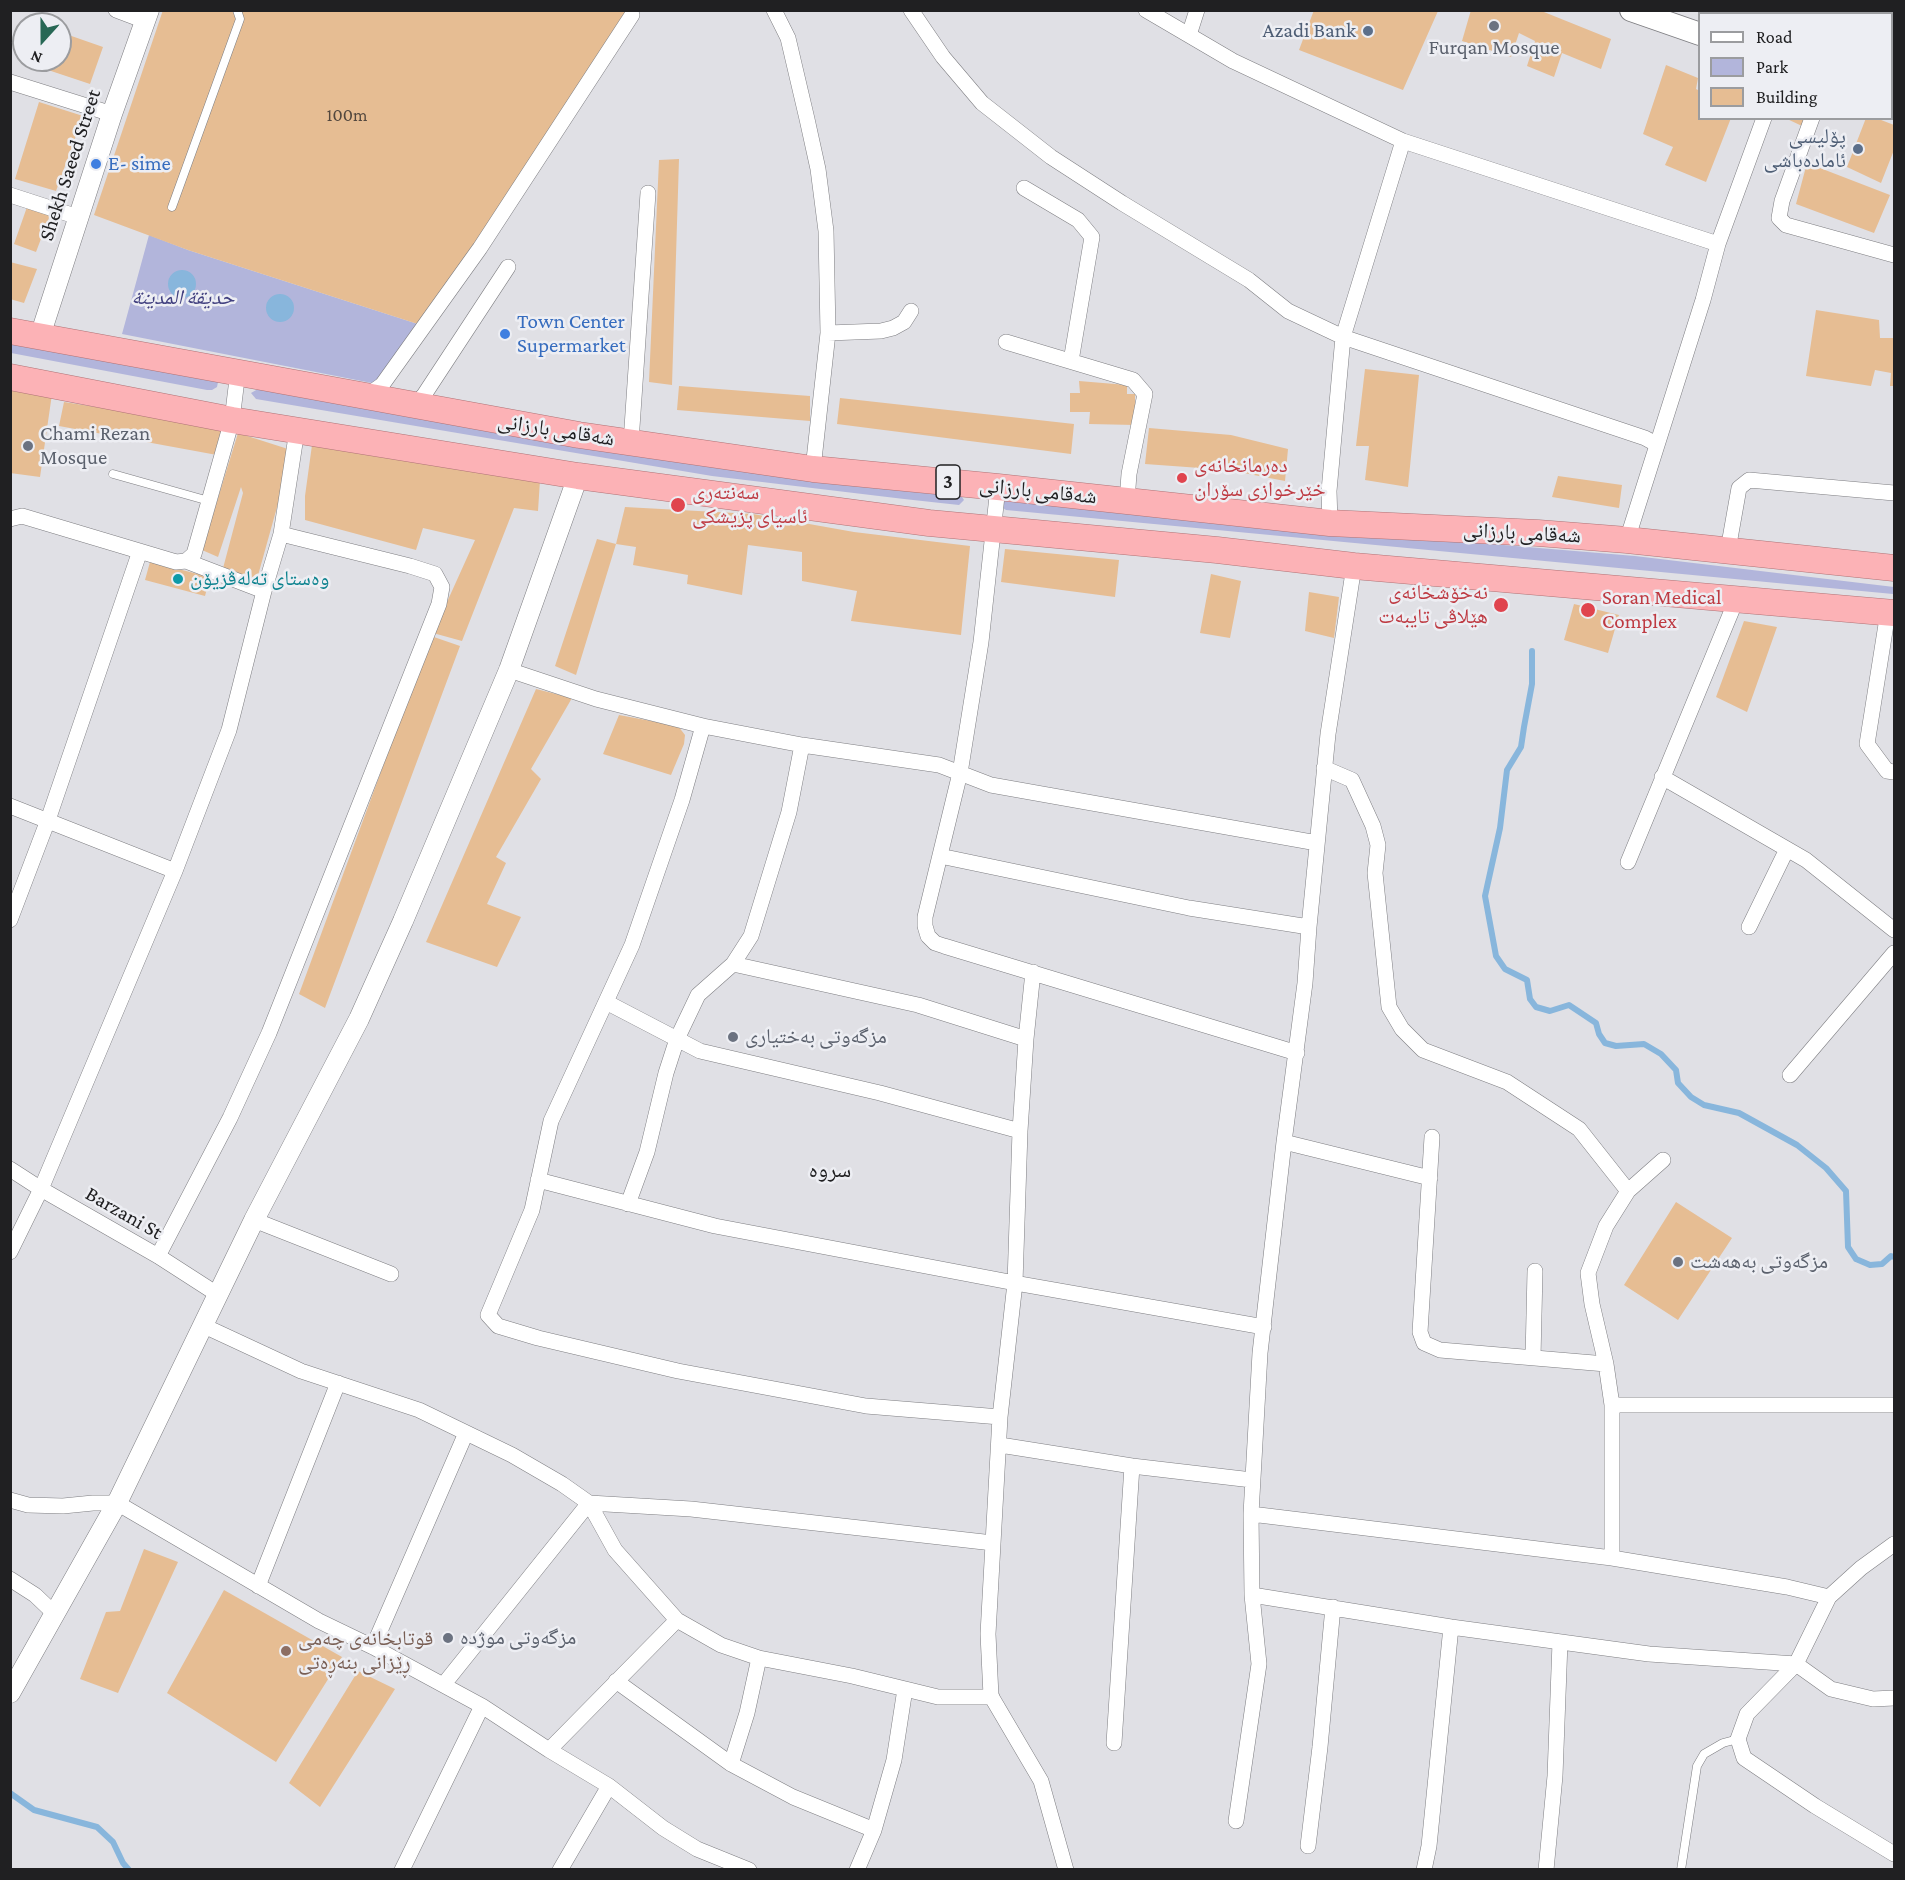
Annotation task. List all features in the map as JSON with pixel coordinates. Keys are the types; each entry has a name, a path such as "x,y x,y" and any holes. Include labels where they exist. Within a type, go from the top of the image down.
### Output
{"highway":[{"name":"شەقامی بارزانی","path":"10,331 579,435 813,469 1330,523 1538,533 1894,567"},
{"name":"شەقامی بارزانی","path":"10,377 232,420 578,476 929,523 1217,550 1354,566 1891,613"}],"main road":[{"path":"1631,10 1698,33"}],"street":[{"path":"116,10 147,16"},
{"path":"774,10 788,39 818,169 826,231 828,333 813,469"},
{"path":"911,10 944,57 982,103 1051,157 1249,280 1288,311 1343,337 1623,430 1656,444"},
{"path":"1146,10 1233,61 1403,141 1718,244"},
{"path":"1189,35 1197,10"},
{"path":"365,397 382,385 480,249 632,15"},
{"name":"Shekh Saeed Street","path":"40,336 112,114 147,16"},
{"path":"10,82 112,114"},
{"path":"1627,540 1703,300 1718,244 1763,120"},
{"path":"1812,120 1782,201 1779,218 1786,225 1894,255"},
{"path":"1330,523 1329,491 1343,337 1403,141"},
{"path":"1023,188 1078,220 1092,237 1071,361"},
{"path":"631,442 648,193"},
{"path":"10,195 78,217"},
{"path":"414,406 424,395 508,267"},
{"path":"828,333 881,331 893,328 904,322 911,311"},
{"path":"1006,342 1133,380 1145,394 1129,474 1127,501"},
{"path":"186,561 194,554 232,420 238,371"},
{"path":"10,1252 41,1189 175,871 229,730 264,591 281,534 297,430"},
{"path":"10,1693 117,1503 254,1220 359,1019 509,670 578,476"},
{"path":"1728,550 1739,488 1749,480 1894,493"},
{"path":"998,487 981,642 960,773 925,917 928,936 935,943 944,946 1297,1053"},
{"path":"10,519 21,516 176,562 186,561 264,591"},
{"path":"158,1256 230,1118 269,1033 439,604 442,587 435,574 418,568 281,534"},
{"path":"10,920 48,820 140,551"},
{"path":"1236,1821 1259,1664 1252,1594 1251,1514 1260,1353 1305,983 1328,734 1354,566"},
{"path":"1628,862 1737,598"},
{"path":"1891,613 1867,744 1887,771 1894,772"},
{"path":"509,670 596,699 703,726 802,745 939,765 991,785 1317,843"},
{"path":"703,726 682,800 632,945 550,1120 532,1210 488,1316 498,1326 538,1338 678,1371 866,1406 1000,1417"},
{"path":"628,1204 646,1152 677,1039 698,995 733,964 751,936 789,812 802,745"},
{"path":"1324,768 1352,780 1373,826 1378,845 1375,873 1389,1007 1402,1029 1423,1050 1507,1082 1579,1129 1628,1191"},
{"path":"1662,777 1806,860 1894,930"},
{"path":"10,806 175,871"},
{"path":"1749,927 1787,849"},
{"path":"940,856 1189,908 1309,927"},
{"path":"1790,1075 1894,953"},
{"path":"733,964 918,1005 1026,1039"},
{"path":"1033,972 1020,1131 1015,1283 1000,1417 988,1634 992,1697 1041,1781 1066,1869"},
{"path":"606,1002 700,1051 880,1093 1020,1131"},
{"path":"1432,1137 1420,1332 1424,1343 1440,1350 1606,1364"},
{"path":"1284,1142 1430,1178"},
{"path":"1612,1558 1612,1405 1588,1273 1606,1226 1628,1191 1663,1160"},
{"name":"Barzani St","path":"10,1169 158,1256 217,1294"},
{"path":"538,1180 716,1226 1015,1283 1264,1326"},
{"path":"254,1220 391,1274"},
{"path":"1533,1358 1535,1271"},
{"path":"202,1325 301,1371 419,1410 512,1455 562,1484 589,1503 615,1550 677,1620 721,1645 759,1658 818,1669 938,1697 992,1697"},
{"path":"258,1586 338,1383"},
{"path":"1612,1405 1894,1405"},
{"path":"373,1647 466,1433"},
{"path":"999,1445 1132,1466 1252,1480"},
{"path":"1114,1743 1132,1466"},
{"path":"10,1500 28,1505 63,1506 117,1503 319,1621 444,1684 482,1706 609,1786 663,1828 697,1849 714,1863 749,1869"},
{"path":"589,1503 691,1509 993,1543"},
{"path":"444,1684 589,1503"},
{"path":"1251,1514 1612,1558 1787,1587 1829,1597"},
{"path":"1894,1544 1861,1568 1829,1597 1796,1664 1747,1714 1738,1738 1744,1758 1815,1806 1894,1854"},
{"path":"10,1579 35,1595 56,1614"},
{"path":"1252,1594 1451,1627 1649,1654 1796,1664 1831,1689 1873,1699 1894,1698"},
{"path":"1308,1846 1333,1607"},
{"path":"549,1750 677,1620"},
{"path":"1424,1869 1429,1846 1451,1627"},
{"path":"1546,1869 1555,1776 1560,1642"},
{"path":"731,1764 747,1713 759,1658"},
{"path":"616,1682 731,1764 793,1797 874,1830"},
{"path":"857,1869 874,1830 894,1761 905,1689"},
{"path":"402,1869 482,1706"},
{"path":"560,1869 609,1786"}],"lane":[{"path":"172,207 240,19 237,10"},
{"path":"113,474 209,501"},
{"path":"1681,1869 1697,1766 1704,1754 1738,1738"}],"green space":[{"name":"حديقة المدينة","path":"149,235 188,250 424,326 382,385 122,334"},
{"path":"10,342 208,379 218,382 217,387 207,390 11,353"},
{"path":"258,389 960,494 964,500 959,505 712,476 256,399 251,393"},
{"path":"1005,501 1635,556 1894,587 1894,593 1006,510 1000,506"}],"shaded area":[{"path":"182,270 192,274 196,284 192,294 182,298 172,294 168,284 172,274"},
{"path":"280,294 290,298 294,308 290,318 280,322 270,318 266,308 270,298"}],"building":[{"path":"163,10 622,10 632,15 424,326 188,250 94,215"},
{"name":"Azadi Bank","path":"1314,10 1438,11 1403,90 1299,50"},
{"path":"1471,10 1539,10 1611,39 1601,69 1562,53 1554,77 1527,66 1535,41 1519,33 1511,57 1462,41"},
{"path":"1878,10 1894,10 1894,24 1893,12 1878,12"},
{"path":"72,36 103,47 90,84 54,72 72,72"},
{"path":"1666,65 1698,78 1696,89 1698,90 1698,120 1730,120 1706,182 1665,165 1673,147 1643,134"},
{"path":"39,102 83,116 56,191 15,179"},
{"path":"1789,120 1804,120 1802,126"},
{"path":"1865,120 1881,120 1894,125 1894,150 1881,183 1847,167"},
{"path":"679,159 672,385 649,382 659,160"},
{"path":"1807,163 1890,195 1874,233 1796,204"},
{"path":"27,207 50,215 36,252 14,244"},
{"path":"10,262 37,269 24,303 10,299"},
{"path":"1816,310 1879,320 1880,338 1894,338 1894,386 1890,386 1891,373 1875,370 1871,386 1806,376"},
{"path":"1365,369 1419,375 1408,487 1365,480 1369,446 1356,446"},
{"path":"1079,381 1127,385 1127,394 1135,394 1135,425 1089,424 1090,412 1070,412 1070,393 1080,393"},
{"path":"679,386 810,396 810,421 677,410"},
{"name":"Chami Rezan Mosque","path":"10,387 52,394 40,477 10,473"},
{"path":"840,398 1074,424 1071,454 837,424"},
{"path":"64,402 224,427 217,455 59,426"},
{"path":"1149,428 1231,435 1288,449 1285,481 1228,470 1145,464"},
{"path":"238,433 288,449 279,500 257,579 222,572 243,493 241,487 218,557 202,550"},
{"path":"312,445 540,480 538,511 514,508 462,641 433,633 475,540 423,528 416,550 305,520 305,496"},
{"path":"1558,476 1622,485 1619,508 1552,497"},
{"path":"625,507 753,514 854,532 970,546 961,635 851,621 857,591 802,581 802,552 748,545 742,595 687,584 688,575 633,565 636,547 616,544"},
{"path":"597,539 616,544 576,675 555,666"},
{"path":"1005,549 1119,560 1115,597 1001,582"},
{"name":"وەستای تەلەڤزیۆن","path":"150,562 210,577 205,596 145,580"},
{"path":"1211,574 1241,581 1230,638 1200,633"},
{"path":"1309,592 1339,597 1334,638 1305,631"},
{"path":"1574,604 1619,615 1608,653 1564,640"},
{"path":"1744,621 1777,627 1747,712 1716,697"},
{"path":"431,636 460,646 325,1008 299,994"},
{"path":"536,689 572,698 531,769 541,779 496,857 506,863 487,904 521,917 497,967 426,942"},
{"path":"619,715 678,726 685,735 684,744 671,775 603,754"},
{"name":"مزگەوتی بەهەشت","path":"1676,1202 1732,1238 1678,1320 1624,1285"},
{"path":"144,1549 178,1562 118,1693 80,1679 106,1612 120,1611"},
{"path":"224,1590 342,1657 276,1762 167,1693"},
{"path":"358,1671 395,1689 320,1807 289,1783"}],"waterway":[{"path":"1532,651 1532,684 1521,747 1507,770 1500,828 1485,896 1496,956 1505,969 1527,980 1530,999 1536,1007 1550,1011 1569,1005 1596,1023 1605,1043 1616,1046 1644,1044 1661,1054 1676,1070 1678,1083 1691,1097 1704,1105 1739,1113 1797,1145 1826,1168 1846,1191 1848,1247 1856,1259 1870,1265 1882,1264 1891,1256 1894,1257"},
{"path":"10,1793 34,1810 97,1827 113,1842 129,1870"}],"place":[{"name":"Furqan Mosque","path":"1494,26"},
{"name":"Azadi Bank","path":"1368,31"},
{"name":"پۆلیسی ئامادەباشی","path":"1858,149"},
{"name":"E- sime","path":"96,164"},
{"name":"Town Center Supermarket","path":"505,334"},
{"name":"Chami Rezan Mosque","path":"28,446"},
{"name":"دەرمانخانەی خێرخوازی سۆران","path":"1182,478"},
{"name":"سەنتەری ئاسیای پزیشکی","path":"678,505"},
{"name":"وەستای تەلەڤزیۆن","path":"178,579"},
{"name":"نەخۆشخانەی هێلاڤی تایبەت","path":"1501,605"},
{"name":"Soran Medical Complex","path":"1588,610"},
{"name":"مزگەوتی بەختیاری","path":"733,1037"},
{"name":"مزگەوتی بەهەشت","path":"1678,1262"},
{"name":"مزگەوتی موژدە","path":"448,1638"},
{"name":"قوتابخانەی چەمی ڕێزانی بنەڕەتی","path":"286,1651"}],"district":[{"name":"سروە","path":"830,1170"}]}
